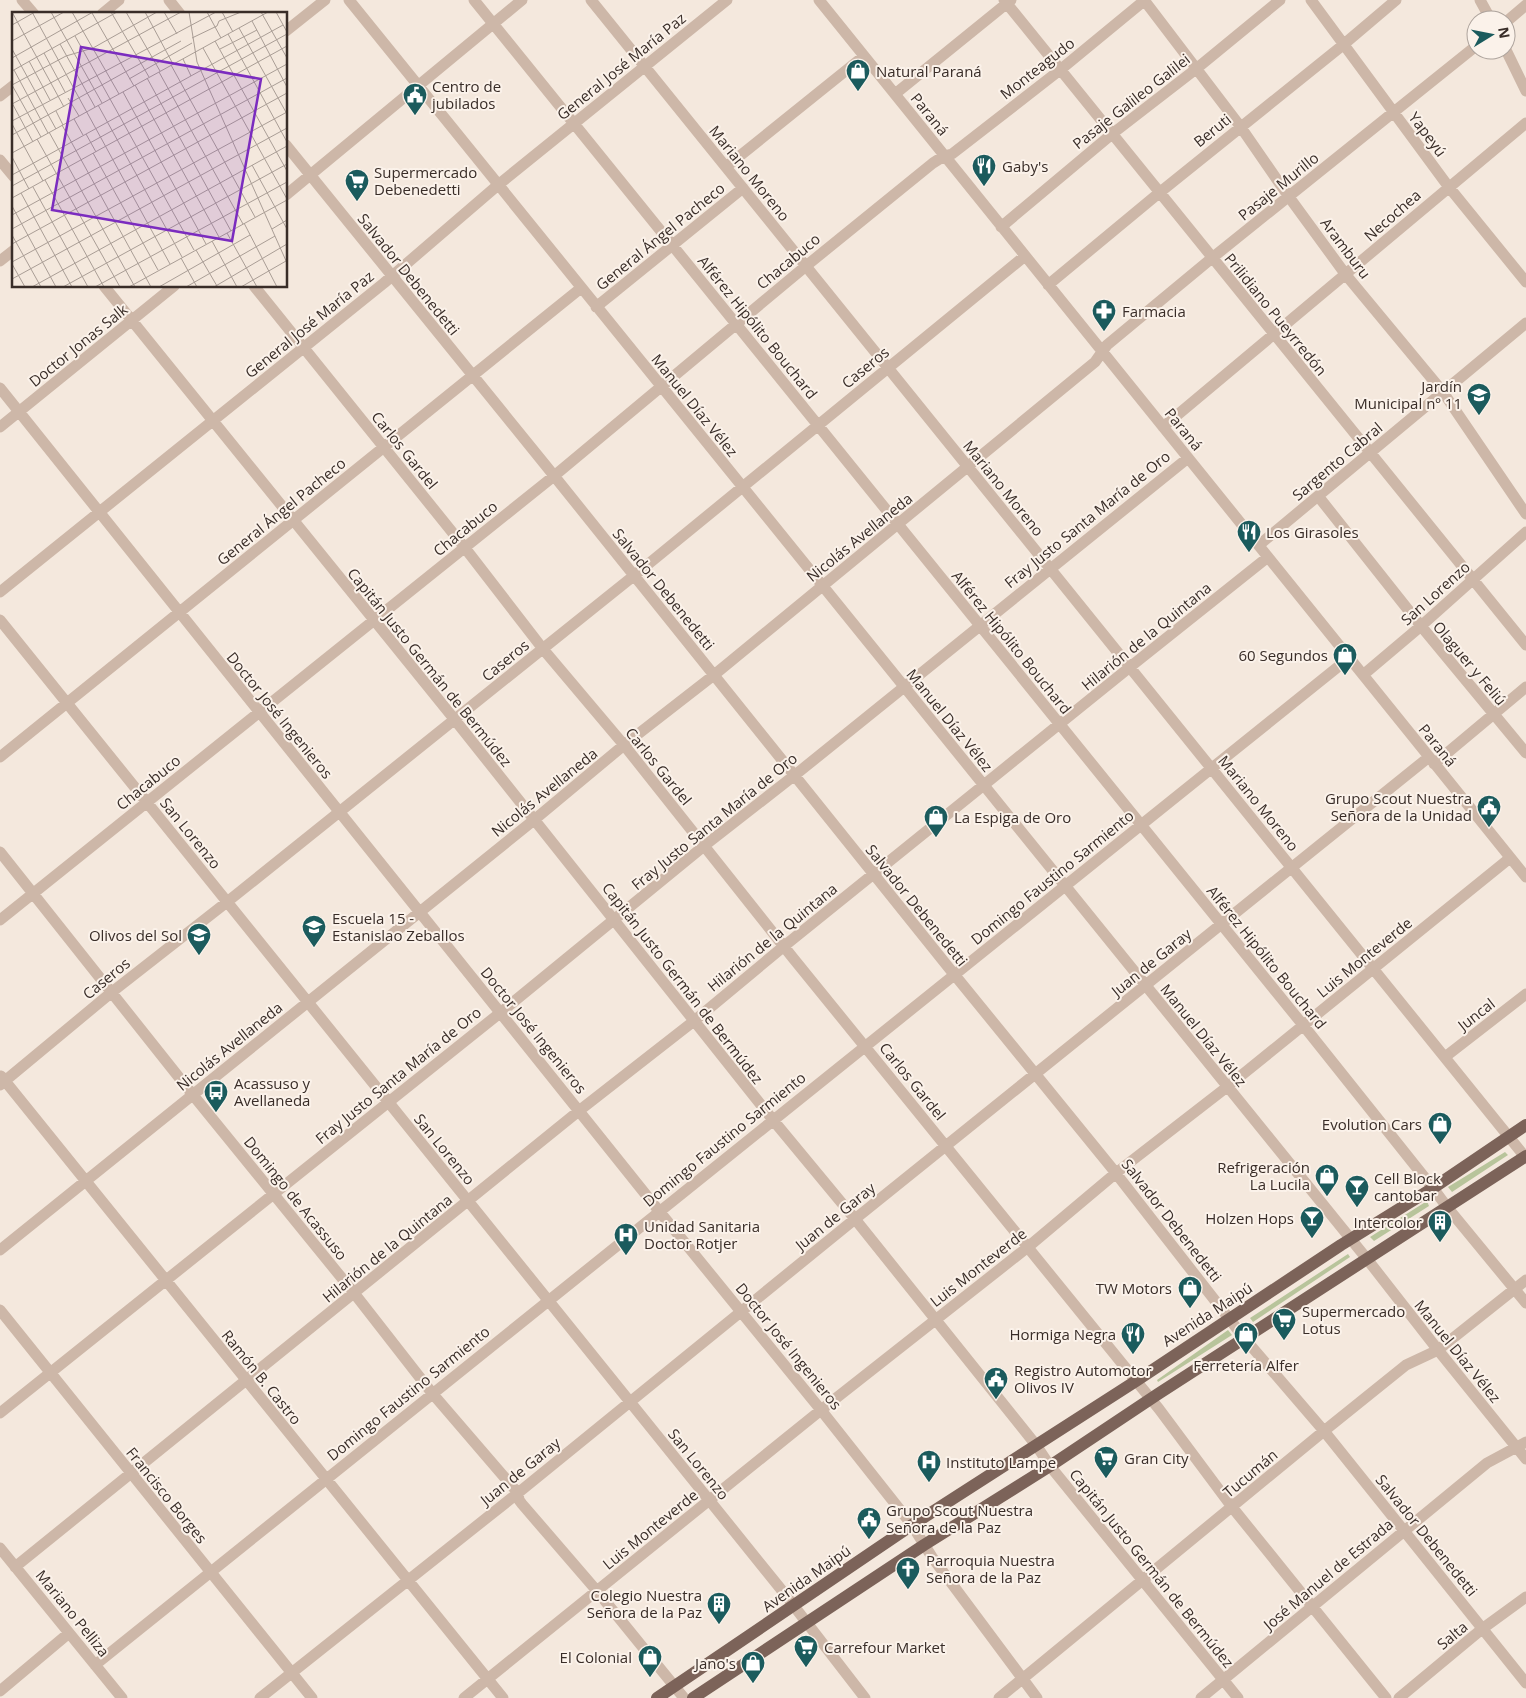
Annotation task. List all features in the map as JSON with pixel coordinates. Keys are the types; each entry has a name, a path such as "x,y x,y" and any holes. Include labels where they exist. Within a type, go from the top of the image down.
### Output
{"main road":[{"name":"Avenida Maipú","path":"657,1698 912,1525 1350,1239 1433,1188 1526,1125"},
{"path":"693,1698 924,1545 1050,1466 1526,1157"}],"street":[{"path":"22,0 32,12"},
{"path":"104,12 119,0"},
{"path":"169,0 178,12"},
{"path":"288,29 325,0"},
{"name":"Manuel Díaz Vélez","path":"350,0 1226,1087 1367,1259 1438,1350 1521,1445 1526,1459"},
{"name":"Alférez Hipólito Bouchard","path":"474,0 1526,1303"},
{"path":"288,193 522,0"},
{"name":"Mariano Moreno","path":"591,0 1526,1157"},
{"name":"General José María Paz","path":"0,592 392,277 498,185 727,0"},
{"name":"Paraná","path":"819,0 1510,858 1524,870"},
{"name":"Aramburu","path":"1144,0 1240,126 1289,197 1346,274 1443,392 1526,514"},
{"name":"Monteagudo","path":"944,156 952,154 1060,70 1144,0"},
{"name":"Pasaje Galileo Galilei","path":"1002,227 1112,134 1196,69 1280,0"},
{"name":"Yapeyú","path":"1311,0 1448,186 1526,282"},
{"name":"Beruti","path":"1048,284 1396,0"},
{"path":"895,94 1008,2"},
{"name":"Prilidiano Pueyrredón","path":"1008,2 1060,70 1526,645"},
{"path":"1516,14 1526,5"},
{"name":"Pasaje Murillo","path":"1102,352 1107,345 1212,258 1466,54"},
{"name":"General Ángel Pacheco","path":"726,167 864,56"},
{"path":"1511,60 1526,91"},
{"path":"0,96 12,87"},
{"name":"Necochea","path":"1163,427 1526,122"},
{"name":"Salvador Debenedetti","path":"288,147 1116,1173 1246,1339 1324,1431 1526,1683"},
{"name":"Chacabuco","path":"0,920 554,476 806,266 933,162 944,156"},
{"path":"0,160 12,174"},
{"name":"General Ángel Pacheco","path":"596,307 743,188"},
{"path":"0,262 12,252"},
{"name":"Caseros","path":"2,1080 455,720 1025,256"},
{"name":"Capitán Justo Germán de Bermúdez","path":"106,288 455,720 772,1120 936,1319 1036,1445 1050,1466 1238,1698"},
{"name":"Doctor Jonas Salk","path":"0,427 172,288"},
{"name":"Carlos Gardel","path":"256,288 543,648 624,745 783,947 1136,1380 1232,1507 1386,1698"},
{"name":"General Ángel Pacheco","path":"0,757 581,288"},
{"name":"Sargento Cabral","path":"1258,545 1526,323"},
{"name":"Nicolás Avellaneda","path":"0,1250 534,820 624,745 714,675 1095,362 1102,352"},
{"name":"Doctor José Ingenieros","path":"0,388 659,1211 822,1410 912,1525 924,1545 1037,1698"},
{"name":"Fray Justo Santa María de Oro","path":"0,1413 500,1013 704,846 794,776 1188,458"},
{"name":"Olaguer y Feliú","path":"1318,496 1421,626 1526,753"},
{"name":"San Lorenzo","path":"1362,675 1421,626 1526,532"},
{"name":"Hilarión de la Quintana","path":"15,1566 580,1110 694,1021 1059,724 1268,558"},
{"name":"San Lorenzo","path":"0,620 630,1401 807,1622 865,1698"},
{"name":"Domingo Faustino Sarmiento","path":"95,1665 1349,658"},
{"name":"Juan de Garay","path":"260,1698 406,1580 518,1493 1221,924 1494,714 1526,687"},
{"name":"Domingo de Acassuso","path":"0,852 432,1393 518,1493 519,1500 684,1698"},
{"name":"Luis Monteverde","path":"464,1698 1028,1247 1116,1173 1226,1087 1510,858"},
{"name":"Juncal","path":"1445,1057 1526,994"},
{"name":"Ramón B. Castro","path":"2,1080 86,1181 502,1698"},
{"name":"Tucumán","path":"998,1698 1406,1365 1438,1350 1526,1280"},
{"name":"Francisco Borges","path":"0,1310 312,1698"},
{"name":"José Manuel de Estrada","path":"1201,1698 1487,1463 1521,1445"},
{"name":"Mariano Pelliza","path":"0,1548 122,1698"},
{"name":"Salta","path":"1399,1698 1482,1629 1526,1596"},
{"path":"0,1691 69,1633"}],"green space":[{"path":"1505,1152 1508,1155 1452,1192 1448,1187"},
{"path":"1427,1201 1429,1206 1374,1241 1370,1237"},
{"path":"1348,1254 1350,1257 1253,1322 1250,1318"},
{"path":"1228,1330 1232,1335 1158,1382 1157,1380"}],"place":[{"name":"Natural Paraná","path":"858,92"},
{"name":"Centro de jubilados","path":"415,116"},
{"name":"Gaby's","path":"984,187"},
{"name":"Supermercado Debenedetti","path":"357,202"},
{"name":"Farmacia","path":"1104,332"},
{"name":"Jardín Municipal nº 11","path":"1479,416"},
{"name":"Los Girasoles","path":"1249,553"},
{"name":"60 Segundos","path":"1345,676"},
{"name":"Grupo Scout Nuestra Señora de la Unidad","path":"1489,828"},
{"name":"La Espiga de Oro","path":"936,838"},
{"name":"Escuela 15 - Estanislao Zeballos","path":"314,948"},
{"name":"Olivos del Sol","path":"199,956"},
{"name":"Acassuso y Avellaneda","path":"216,1113"},
{"name":"Evolution Cars","path":"1440,1145"},
{"name":"Refrigeración La Lucila","path":"1327,1197"},
{"name":"Cell Block cantobar","path":"1357,1208"},
{"name":"Holzen Hops","path":"1312,1239"},
{"name":"Intercolor","path":"1440,1243"},
{"name":"Unidad Sanitaria Doctor Rotjer","path":"626,1256"},
{"name":"TW Motors","path":"1190,1309"},
{"name":"Supermercado Lotus","path":"1284,1341"},
{"name":"Hormiga Negra","path":"1133,1355"},
{"name":"Ferretería Alfer","path":"1246,1355"},
{"name":"Registro Automotor Olivos IV","path":"996,1400"},
{"name":"Gran City","path":"1106,1479"},
{"name":"Instituto Lampe","path":"929,1483"},
{"name":"Grupo Scout Nuestra Señora de la Paz","path":"869,1540"},
{"name":"Parroquia Nuestra Señora de la Paz","path":"908,1590"},
{"name":"Colegio Nuestra Señora de la Paz","path":"719,1625"},
{"name":"Carrefour Market","path":"806,1668"},
{"name":"El Colonial","path":"650,1678"},
{"name":"Jano's","path":"753,1684"}]}
